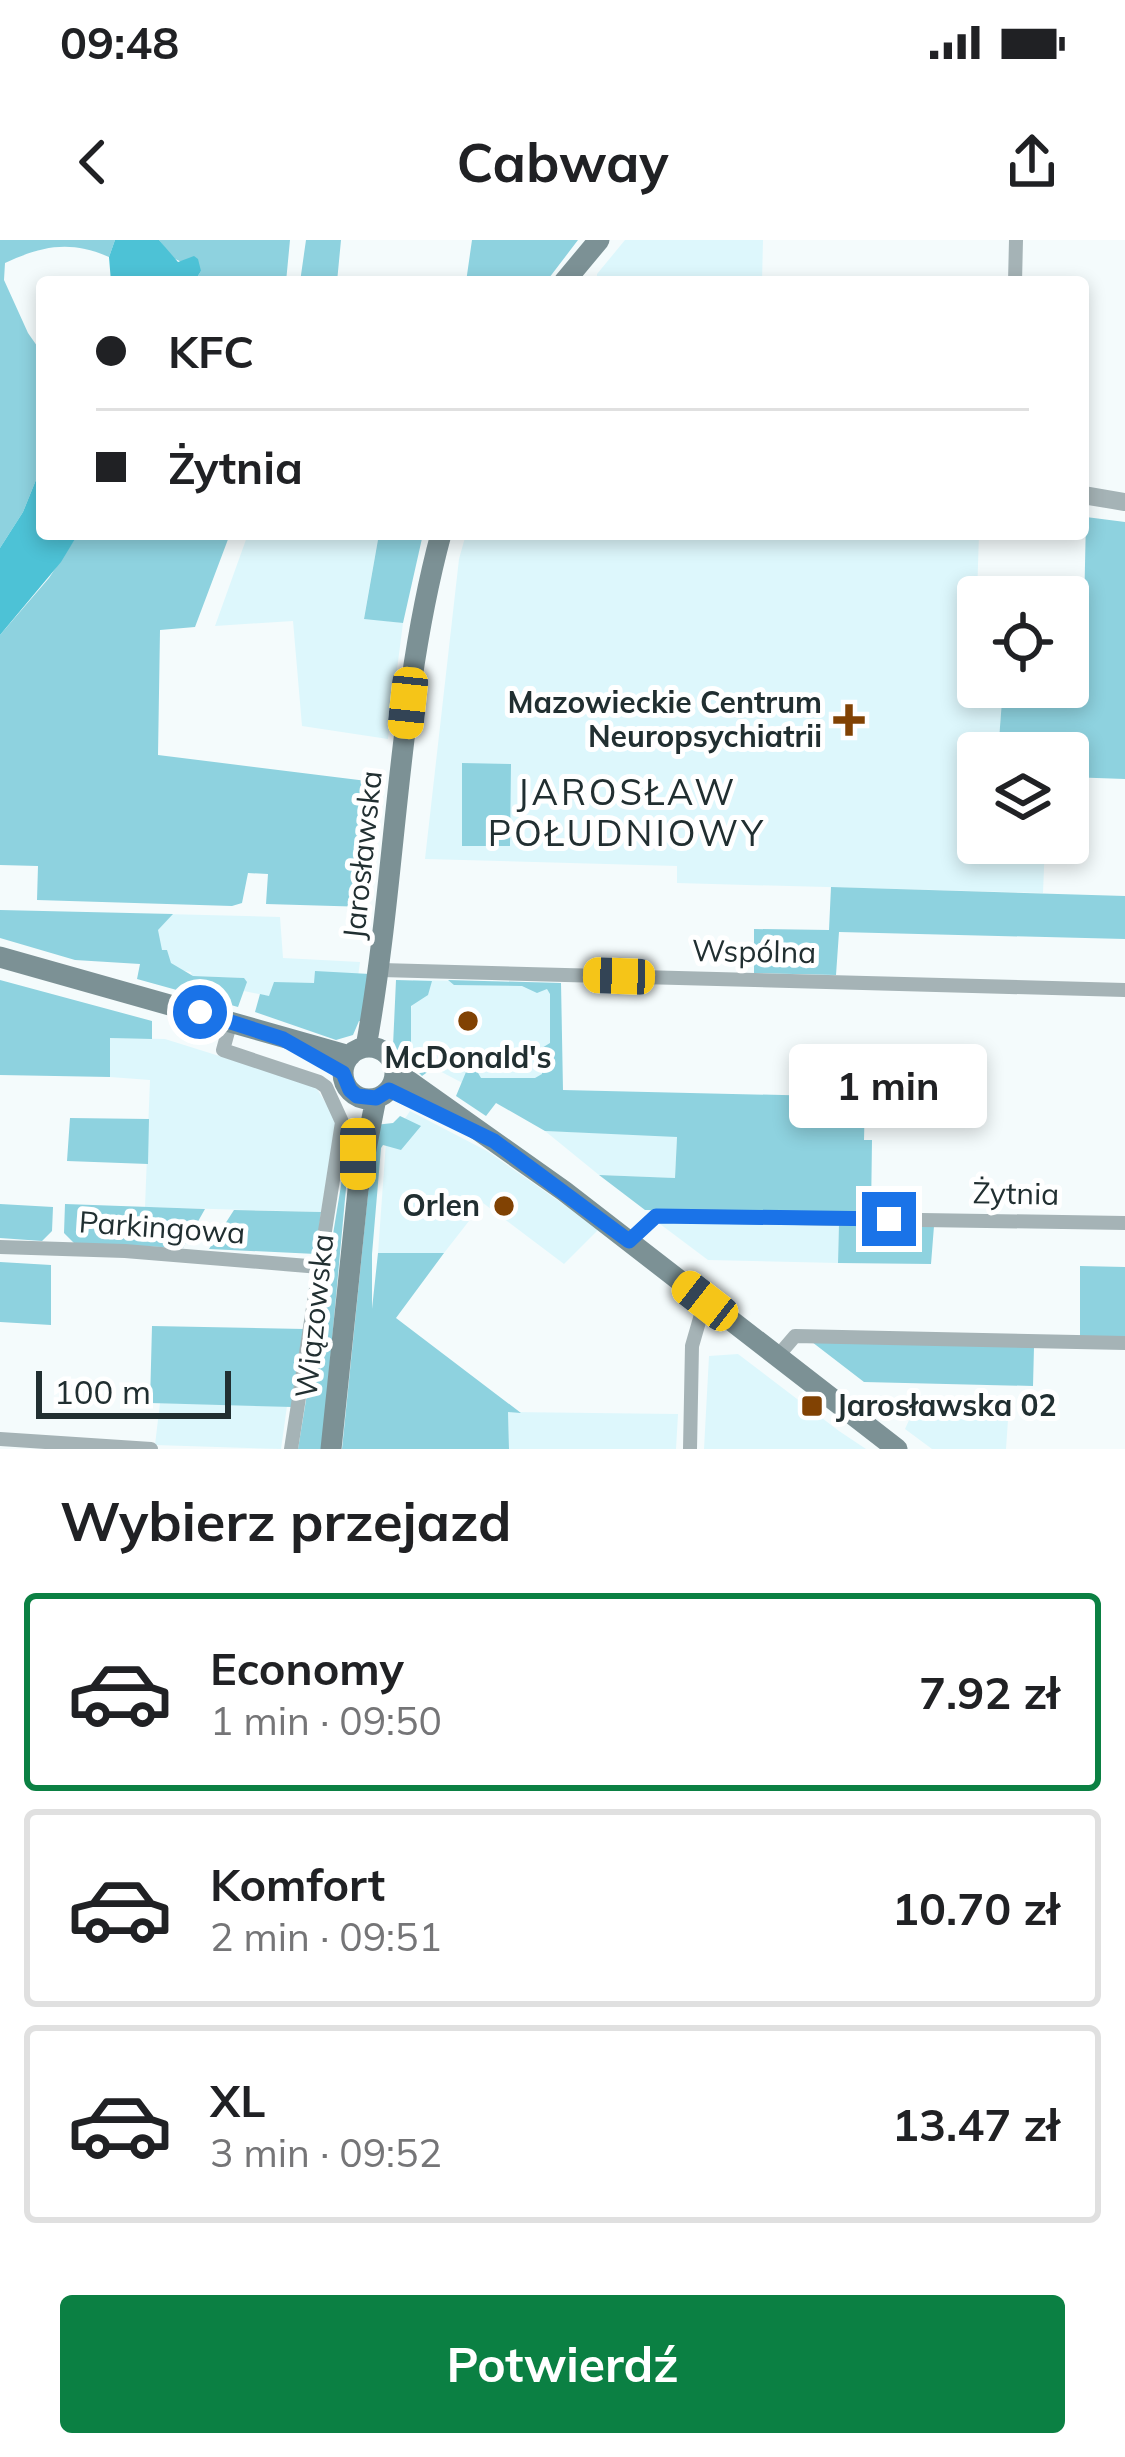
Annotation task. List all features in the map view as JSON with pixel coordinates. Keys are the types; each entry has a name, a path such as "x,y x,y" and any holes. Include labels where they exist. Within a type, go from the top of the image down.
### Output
{"main road":[{"path":"569,276 599,240"},
{"name":"Jarosławska","path":"360,1056 381,970 408,703 440,540"},
{"path":"0,957 283,1039 391,1058 379,1089"},
{"path":"360,1056 350,1090 379,1089 494,1141 897,1449"},
{"name":"Wiązowska","path":"332,1449 358,1190 379,1089"}],"street":[{"path":"1015,276 1016,240"},
{"path":"1089,496 1125,502"},
{"name":"Wspólna","path":"381,970 1125,990"},
{"path":"231,1021 224,1050 319,1082 339,1111 340,1142 291,1449"},
{"name":"Żytnia","path":"629,1241 656,1216 1125,1223"},
{"name":"Parkingowa","path":"0,1247 124,1251 320,1267"},
{"path":"690,1449 692,1346 705,1301"},
{"path":"777,1357 795,1336 1125,1343"},
{"path":"0,1438 152,1449"}],"shaded area":[{"path":"0,240 115,240 109,257 82,248 56,247 5,263 4,280 36,344 36,480 0,548"},
{"path":"115,240 159,240 178,262 194,256 201,271 198,276 111,276 109,257"},
{"path":"159,240 290,240 287,276 198,276 201,271 173,258"},
{"path":"306,240 341,240 338,276 301,276"},
{"path":"472,240 578,240 551,276 467,276"},
{"path":"625,240 763,240 762,276 597,274"},
{"path":"36,480 36,540 74,540 0,635 0,548"},
{"path":"1089,517 1125,522 1125,779 1089,778 1089,732 1000,732 1001,708 1089,708 1089,576 1085,576"},
{"path":"74,540 228,540 195,627 160,630 158,755 383,783 368,907 266,904 268,874 248,873 242,903 232,906 37,900 38,866 0,865 0,635 49,578"},
{"path":"246,540 378,540 364,618 403,623 388,739 302,726 293,621 215,626"},
{"path":"378,540 422,540 403,623 364,619"},
{"path":"464,540 979,540 978,576 957,576 957,708 1001,708 1000,732 957,732 957,864 1044,864 1043,893 677,883 677,866 425,859"},
{"path":"462,763 511,764 510,846 462,846"},
{"path":"831,887 1125,896 1125,939 839,932 836,975 754,973 754,929 829,930"},
{"path":"0,910 173,914 158,930 162,950 167,950 171,963 193,976 244,978 247,982 238,1007 137,979 140,964 75,960 0,938"},
{"path":"165,914 280,917 283,958 360,962 353,1014 244,991 244,978 192,976 162,967 155,923"},
{"path":"315,971 370,974 365,1022 359,1021 353,1035 336,1040 255,1012 260,994 269,996 274,982 314,983"},
{"path":"0,980 152,1021 152,1039 110,1038 110,1077 0,1075"},
{"path":"396,980 432,981 428,995 411,1006 411,1050 421,1048 440,1063 422,1076 393,1046"},
{"path":"413,980 561,983 562,1090 472,1088 434,1068 409,1046"},
{"path":"448,980 561,983 563,1090 865,1097 864,1140 872,1140 871,1213 645,1210 599,1175 675,1178 677,1137 545,1131 496,1103 486,1116 456,1096 466,1072 474,1066 481,1078 542,1074 542,1058 536,1057 550,1043 550,994 547,989 537,993 522,986 454,985"},
{"path":"110,1038 165,1039 315,1086 336,1119 321,1212 145,1207 150,1080 110,1077"},
{"path":"410,1111 487,1151 599,1229 564,1264 483,1203 444,1253 378,1253 387,1128 400,1126"},
{"path":"400,1116 421,1126 401,1150 381,1148 372,1309 378,1253 444,1253 396,1318 521,1413 508,1412 509,1449 342,1449 375,1125 393,1123"},
{"path":"70,1118 149,1119 148,1164 67,1161"},
{"path":"351,1124 322,1449 298,1449"},
{"path":"545,1131 677,1136 675,1178 599,1175"},
{"path":"0,1204 53,1207 52,1231 42,1241 0,1238"},
{"path":"65,1204 205,1209 183,1248 74,1243 64,1233"},
{"path":"234,1210 321,1212 316,1254 209,1249"},
{"path":"656,1221 839,1223 838,1263 708,1260"},
{"path":"839,1223 934,1226 931,1264 838,1263"},
{"path":"0,1262 51,1265 51,1325 0,1322"},
{"path":"1080,1266 1125,1267 1125,1337 1080,1337"},
{"path":"152,1326 304,1329 292,1407 150,1403"},
{"path":"812,1342 1034,1347 1033,1386 864,1382"},
{"path":"738,1354 866,1449 704,1449 709,1356"},
{"path":"160,1403 287,1406 281,1449 155,1445"},
{"path":"508,1412 678,1414 676,1449 509,1449"},
{"path":"910,1418 1008,1420 1006,1449 932,1449 905,1429"}],"place":[{"name":"Mazowieckie Centrum Neuropsychiatrii","path":"849,720"},
{"name":"McDonald's","path":"468,1021"},
{"name":"Orlen","path":"504,1206"},
{"name":"Jarosławska 02","path":"812,1406"}],"district":[{"name":"JAROSŁAW POŁUDNIOWY","path":"627,812"}],"route":[{"path":"200,1012 283,1039 343,1073 357,1096 376,1098 389,1090 452,1119 502,1147 629,1241 656,1216 889,1219"}]}
